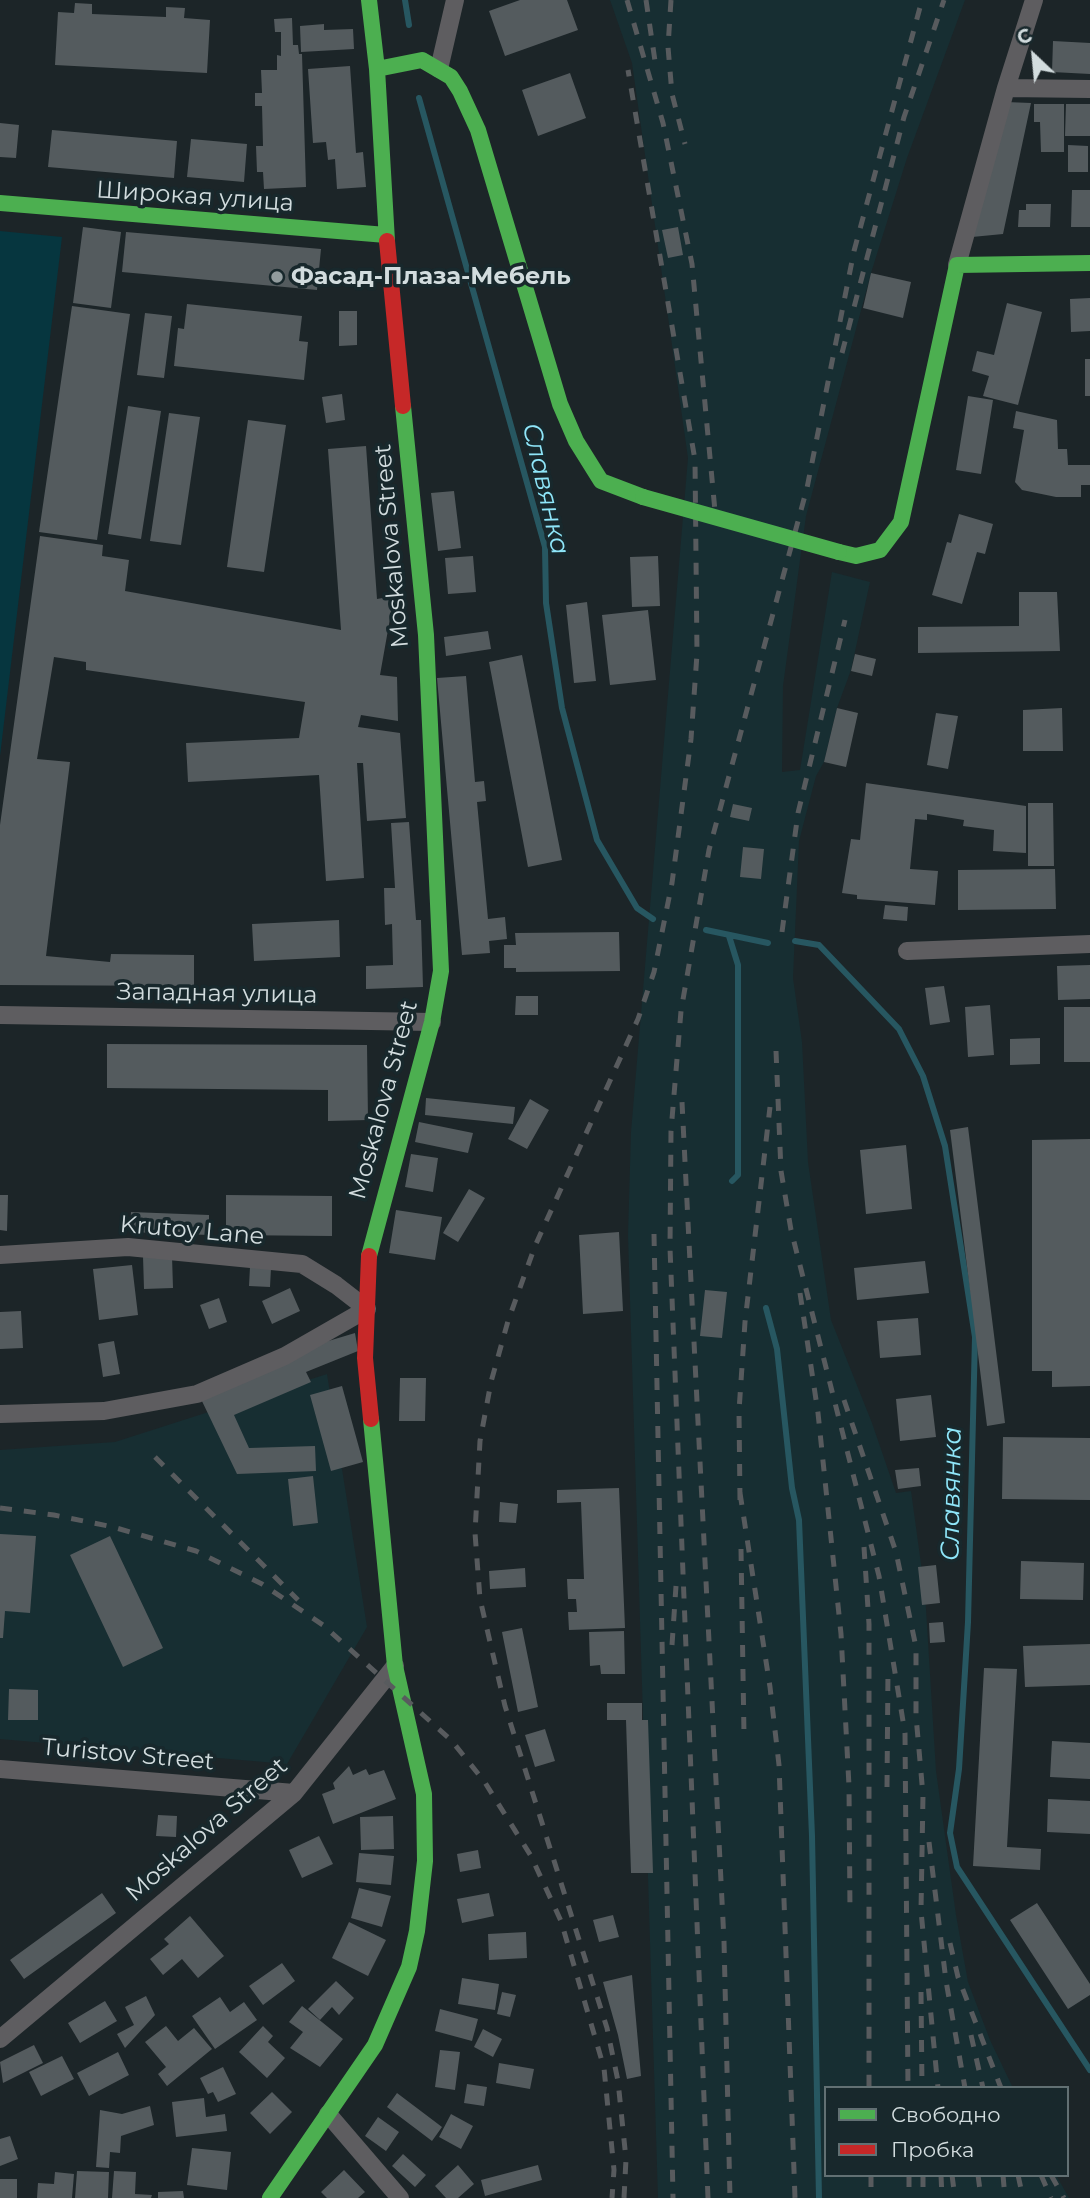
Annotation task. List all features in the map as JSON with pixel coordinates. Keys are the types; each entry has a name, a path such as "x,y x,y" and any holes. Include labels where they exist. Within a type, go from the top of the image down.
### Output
{"street":[{"name":"Moskalova Street","path":"0,2039 294,1793 395,1666 365,1358 367,1262 432,1022 440,971 426,635 386,234 377,69 369,0"},
{"path":"439,69 455,0"},
{"path":"377,69 422,60 451,77 460,91 478,130 560,404 576,442 601,481 643,497 856,556 880,550 901,522 957,265 1006,88 1034,0"},
{"path":"1006,88 1090,89"},
{"name":"Широкая улица","path":"0,203 386,234"},
{"path":"957,265 1090,263"},
{"path":"907,951 1090,944"},
{"name":"Западная улица","path":"0,1015 432,1022"},
{"name":"Krutoy Lane","path":"0,1255 128,1247 302,1264 336,1285 367,1310"},
{"path":"0,1414 104,1411 197,1394 285,1356 367,1310"},
{"path":"270,2198 375,2045 410,1967 418,1931 425,1861 424,1794 404,1696 395,1666"},
{"name":"Turistov Street","path":"0,1769 294,1793"},
{"path":"328,2115 400,2198"}],"shaded area":[{"path":"610,0 965,0 907,158 871,273 806,516 783,686 782,772 800,770 832,572 870,582 851,670 837,708 824,762 816,776 799,841 793,978 802,1042 808,1162 831,1320 872,1423 896,1493 911,1491 925,1593 936,1771 956,1915 968,1982 990,2040 1012,2086 824,2086 824,2177 1057,2177 1069,2198 658,2198 628,1235 631,1132 688,458 632,63"},
{"path":"0,231 62,237 0,756"},
{"path":"327,1374 367,1627 287,1764 0,1739 0,1450 115,1442"}],"building":[{"path":"520,0 567,0 578,30 505,56 489,11"},
{"path":"75,3 92,4 92,14 166,17 166,7 185,8 184,18 210,20 207,73 55,65 58,12 74,13"},
{"path":"292,18 293,45 298,45 299,54 302,54 306,187 264,189 263,172 257,172 256,146 263,146 262,106 255,106 255,93 262,93 261,70 277,70 277,55 281,56 281,32 275,32 274,19"},
{"path":"324,24 324,30 353,29 354,49 301,52 300,26"},
{"path":"1053,41 1090,43 1090,74 1052,72"},
{"path":"350,66 356,153 363,152 366,187 337,189 335,159 328,160 326,142 313,143 308,69"},
{"path":"570,73 586,118 538,136 522,90"},
{"path":"1006,102 1031,103 1003,234 972,237"},
{"path":"1034,104 1064,104 1064,152 1041,152 1040,122 1034,122"},
{"path":"1066,104 1090,104 1090,136 1065,136"},
{"path":"0,123 19,125 16,158 0,157"},
{"path":"52,130 177,141 174,178 48,167"},
{"path":"191,139 247,144 244,182 187,177"},
{"path":"1068,145 1088,146 1088,172 1068,172"},
{"path":"1072,190 1090,190 1090,227 1071,227"},
{"path":"1026,204 1051,204 1050,227 1018,227 1019,210 1026,210"},
{"path":"83,227 121,232 111,308 73,303"},
{"path":"678,227 683,255 668,258 662,230"},
{"path":"126,232 321,249 317,290 122,272"},
{"path":"871,273 911,282 903,318 863,308"},
{"path":"1090,298 1090,331 1071,332 1070,299"},
{"path":"1007,303 1042,312 1018,405 983,396 989,376 972,371 977,351 994,355"},
{"path":"187,304 302,316 299,341 308,342 304,380 174,366 178,328 184,329"},
{"path":"72,306 130,314 97,540 39,532"},
{"path":"339,311 357,311 357,345 339,346"},
{"path":"145,313 172,316 164,378 137,375"},
{"path":"1085,359 1090,359 1090,396 1085,396"},
{"path":"342,394 345,420 326,423 322,397"},
{"path":"968,396 993,400 981,474 956,470"},
{"path":"128,406 161,411 141,539 108,534"},
{"path":"1016,411 1057,420 1058,449 1067,449 1068,465 1090,465 1090,485 1081,485 1081,497 1056,497 1022,490 1015,482 1024,430 1013,428"},
{"path":"169,413 200,417 181,545 150,541"},
{"path":"248,420 286,425 264,572 227,567"},
{"path":"366,446 377,599 394,596 380,675 397,677 398,721 361,715 358,727 400,733 406,818 367,821 363,763 357,763 364,878 326,881 319,775 188,782 186,743 299,738 305,702 86,670 86,662 54,657 37,759 70,762 46,956 110,962 111,954 194,955 194,986 0,985 0,825 40,536 103,545 102,556 129,560 125,591 341,630 328,449"},
{"path":"454,491 461,548 438,551 431,493"},
{"path":"959,514 993,524 985,554 977,552 962,604 932,595 947,542 951,543"},
{"path":"473,556 476,592 448,594 445,558"},
{"path":"658,556 660,606 632,607 630,557"},
{"path":"1019,592 1057,592 1060,651 918,653 918,627 1019,626"},
{"path":"587,602 596,681 574,683 566,605"},
{"path":"648,610 656,680 610,685 602,615"},
{"path":"488,631 491,649 446,656 444,637"},
{"path":"855,654 876,659 872,676 851,671"},
{"path":"522,655 562,860 528,867 489,662"},
{"path":"466,676 475,782 484,781 486,801 477,802 488,919 505,917 507,939 489,941 490,953 462,955 437,678"},
{"path":"837,708 858,713 846,767 824,762"},
{"path":"1062,708 1063,751 1023,751 1023,710"},
{"path":"936,713 958,716 948,769 927,765"},
{"path":"866,783 1026,806 1026,853 993,851 994,830 963,826 964,820 927,814 927,820 915,819 910,869 938,871 935,905 857,899 857,895 842,893 851,839 860,840"},
{"path":"1028,803 1053,803 1054,866 1028,866"},
{"path":"733,804 752,808 749,821 730,817"},
{"path":"409,822 416,920 421,920 423,987 366,989 366,966 393,965 392,924 385,925 384,888 395,888 391,823"},
{"path":"743,847 764,849 761,879 740,877"},
{"path":"1055,869 1056,909 958,910 958,870"},
{"path":"885,905 908,907 907,921 883,919"},
{"path":"339,920 340,957 254,961 252,924"},
{"path":"619,932 620,971 516,972 516,968 504,968 504,945 516,945 515,933"},
{"path":"1090,965 1090,999 1058,1000 1057,966"},
{"path":"944,986 950,1022 930,1025 925,988"},
{"path":"516,996 538,996 538,1015 515,1015"},
{"path":"990,1005 994,1055 968,1057 965,1007"},
{"path":"1064,1007 1090,1007 1090,1062 1064,1062"},
{"path":"1040,1038 1040,1064 1010,1065 1010,1039"},
{"path":"107,1044 367,1045 368,1120 328,1121 328,1090 107,1088"},
{"path":"426,1098 515,1107 513,1124 425,1115"},
{"path":"530,1099 549,1110 527,1149 508,1139"},
{"path":"419,1122 473,1133 468,1153 415,1142"},
{"path":"968,1127 1005,1423 987,1426 950,1130"},
{"path":"1090,1139 1090,1386 1052,1387 1052,1371 1032,1371 1032,1140"},
{"path":"906,1145 912,1209 866,1214 860,1150"},
{"path":"411,1154 438,1158 433,1192 405,1187"},
{"path":"469,1189 485,1198 458,1242 443,1233"},
{"path":"0,1195 8,1195 7,1231 0,1230"},
{"path":"226,1195 332,1196 332,1236 226,1235"},
{"path":"396,1210 442,1217 435,1260 389,1253"},
{"path":"131,1212 209,1215 209,1235 130,1232"},
{"path":"619,1232 623,1311 583,1314 579,1235"},
{"path":"143,1256 172,1256 173,1288 144,1289"},
{"path":"925,1261 929,1293 857,1300 854,1268"},
{"path":"132,1265 138,1315 99,1320 93,1269"},
{"path":"250,1267 271,1268 270,1287 249,1286"},
{"path":"290,1288 300,1311 272,1324 262,1301"},
{"path":"705,1290 727,1292 722,1338 700,1336"},
{"path":"219,1298 227,1322 209,1329 200,1305"},
{"path":"21,1311 23,1348 0,1349 0,1312"},
{"path":"918,1318 921,1355 880,1358 877,1321"},
{"path":"355,1333 358,1351 306,1372 311,1382 234,1415 249,1448 315,1446 316,1471 237,1474 200,1397 315,1345"},
{"path":"114,1341 120,1374 103,1377 98,1344"},
{"path":"400,1378 426,1378 425,1421 399,1421"},
{"path":"342,1386 363,1462 331,1471 310,1395"},
{"path":"931,1395 936,1437 900,1441 896,1399"},
{"path":"1003,1437 1090,1438 1090,1500 1002,1499"},
{"path":"919,1468 921,1486 898,1489 895,1470"},
{"path":"313,1476 318,1523 293,1526 288,1479"},
{"path":"619,1488 625,1628 569,1630 568,1612 577,1612 576,1599 568,1599 567,1579 584,1579 581,1502 557,1503 557,1490"},
{"path":"500,1502 518,1504 516,1523 499,1522"},
{"path":"0,1534 36,1536 30,1613 5,1611 3,1638 0,1638"},
{"path":"110,1536 163,1648 123,1667 70,1555"},
{"path":"1021,1561 1084,1563 1083,1600 1020,1599"},
{"path":"936,1565 940,1603 922,1605 918,1567"},
{"path":"525,1568 526,1587 490,1589 489,1571"},
{"path":"943,1622 945,1642 930,1643 929,1623"},
{"path":"522,1628 538,1707 518,1712 502,1632"},
{"path":"624,1631 625,1674 601,1674 600,1665 590,1666 589,1632"},
{"path":"1090,1644 1090,1685 1025,1687 1023,1646"},
{"path":"984,1668 1017,1669 1007,1847 1041,1849 1040,1870 973,1866"},
{"path":"9,1689 38,1690 38,1720 8,1720"},
{"path":"607,1703 642,1703 642,1720 648,1720 653,1873 631,1873 626,1720 607,1720"},
{"path":"545,1729 555,1761 535,1767 525,1735"},
{"path":"1052,1741 1090,1743 1090,1779 1050,1777"},
{"path":"349,1766 353,1775 366,1769 369,1775 384,1770 396,1799 333,1824 322,1794 335,1789 333,1783"},
{"path":"1048,1799 1090,1801 1090,1834 1047,1832"},
{"path":"158,1815 177,1816 176,1837 156,1836"},
{"path":"393,1816 394,1849 361,1850 360,1817"},
{"path":"319,1836 333,1864 302,1878 289,1850"},
{"path":"478,1850 481,1868 460,1872 457,1854"},
{"path":"359,1853 394,1856 391,1885 356,1882"},
{"path":"359,1888 391,1896 382,1927 351,1918"},
{"path":"102,1893 116,1913 24,1979 10,1960"},
{"path":"489,1893 494,1916 462,1923 457,1899"},
{"path":"1037,1903 1090,1984 1090,1995 1068,2009 1010,1920"},
{"path":"613,1915 619,1937 599,1942 593,1920"},
{"path":"190,1916 224,1956 198,1978 182,1959 163,1975 150,1959 169,1944 164,1939"},
{"path":"349,1922 386,1940 368,1976 332,1958"},
{"path":"526,1932 527,1958 489,1960 488,1934"},
{"path":"282,1963 295,1981 263,2005 249,1986"},
{"path":"632,1975 641,2076 627,2079 603,1982"},
{"path":"462,1978 499,1984 495,2010 458,2004"},
{"path":"336,1981 354,1998 339,2015 332,2007 320,2020 308,2009"},
{"path":"502,1992 516,1995 510,2017 497,2014"},
{"path":"146,1996 155,2015 125,2048 117,2034 134,2025 125,2007"},
{"path":"220,1997 230,2012 244,2002 257,2020 215,2049 192,2016"},
{"path":"105,2001 117,2021 80,2043 68,2023"},
{"path":"302,2006 343,2039 320,2067 290,2048 303,2032 289,2022"},
{"path":"440,2009 478,2019 472,2041 435,2031"},
{"path":"166,2026 178,2041 194,2028 212,2049 167,2086 158,2074 166,2067 145,2042"},
{"path":"263,2026 273,2036 268,2042 285,2058 267,2078 239,2052"},
{"path":"483,2029 502,2039 493,2057 474,2047"},
{"path":"34,2045 43,2063 3,2083 0,2062"},
{"path":"440,2050 460,2052 455,2090 435,2087"},
{"path":"118,2052 129,2075 89,2096 77,2073"},
{"path":"62,2056 74,2079 41,2096 29,2072"},
{"path":"499,2063 534,2069 530,2089 496,2083"},
{"path":"223,2067 236,2094 218,2102 213,2092 208,2094 200,2078"},
{"path":"467,2084 487,2087 484,2106 464,2103"},
{"path":"272,2092 292,2112 270,2134 250,2113"},
{"path":"397,2093 442,2127 432,2141 387,2107"},
{"path":"204,2098 206,2117 225,2114 227,2131 176,2137 172,2102"},
{"path":"150,2106 154,2125 121,2136 120,2153 110,2152 109,2168 96,2167 100,2110 122,2114"},
{"path":"451,2114 473,2126 461,2149 439,2137"},
{"path":"378,2117 399,2132 386,2151 365,2136"},
{"path":"10,2136 18,2159 0,2166 0,2139"},
{"path":"192,2148 231,2152 227,2190 187,2185"},
{"path":"403,2154 426,2175 415,2187 392,2166"},
{"path":"458,2165 474,2184 458,2198 446,2198 435,2186"},
{"path":"538,2165 542,2180 485,2196 481,2180"},
{"path":"344,2170 365,2192 358,2198 327,2198 321,2192"},
{"path":"77,2171 109,2172 108,2198 75,2198"},
{"path":"114,2171 136,2172 135,2194 152,2195 151,2198 112,2198"},
{"path":"55,2172 74,2174 72,2198 37,2198 38,2183 54,2184"},
{"path":"0,2179 17,2179 17,2198 0,2198"},
{"path":"183,2191 184,2198 158,2198 158,2192"}],"waterway":[{"name":"Славянка","path":"405,0 409,25"},
{"name":"Славянка","path":"419,98 545,547 546,603 562,708 597,840 637,908 653,919"},
{"name":"Славянка","path":"706,930 768,943"},
{"path":"729,936 738,965 738,1175 732,1181"},
{"name":"Славянка","path":"795,941 819,945 899,1029 923,1076 945,1146 975,1337 968,1622 959,1769 950,1833 957,1867 1090,2070"},
{"path":"766,1308 777,1349 792,1488 799,1520 812,1836 819,2198"}],"railway":[{"path":"627,0 663,123 692,264 716,522"},
{"path":"646,0 655,61"},
{"path":"671,0 668,47 672,94 685,144"},
{"path":"708,2198 670,1248 671,1131 681,1011 709,850 807,488 854,251 922,0"},
{"path":"842,353 904,117 944,0"},
{"path":"624,2198 626,2159 618,2081 607,2028 505,1706 480,1599 475,1533 480,1441 491,1382 508,1321 535,1246 638,1019 654,972 672,883 691,739 697,654 695,460 628,70"},
{"path":"782,932 798,813 845,620"},
{"path":"776,1051 781,1171 791,1230 879,1576 905,1733 908,2086"},
{"path":"682,1102 724,1941 730,2198"},
{"path":"740,1500 739,1411 745,1322 770,1107"},
{"path":"654,1234 673,2198"},
{"path":"800,1293 818,1413 841,1634 849,1786 850,1912"},
{"path":"844,1400 896,1552 916,1647 916,1716 923,1795 921,1911 938,2086"},
{"path":"155,1457 298,1600"},
{"path":"740,1493 770,1687 779,1765 795,2198"},
{"path":"0,1508 113,1527 196,1551 262,1584 323,1625 451,1740 484,1781 531,1856 561,1921 604,2068 614,2170 612,2198"},
{"path":"864,1547 869,1624 869,2086"},
{"path":"741,1549 744,1735"},
{"path":"672,1645 676,1586"},
{"path":"887,1787 888,1670"},
{"path":"929,1842 946,1981 965,2086"},
{"path":"950,1943 958,1977 1000,2086"},
{"path":"921,1992 922,2086"},
{"path":"971,2035 983,2086"},
{"path":"871,2177 871,2198"},
{"path":"909,2177 909,2198"},
{"path":"923,2177 923,2198"},
{"path":"941,2177 942,2198"},
{"path":"952,2177 955,2198"},
{"path":"978,2177 981,2198"},
{"path":"1003,2177 1005,2198"},
{"path":"1018,2177 1023,2198"},
{"path":"1042,2177 1051,2198"},
{"path":"1052,2177 1064,2198"}],"traffic: fast":[{"path":"369,0 377,69 387,241"},
{"path":"377,69 422,60 451,77 460,91 478,130 560,404 576,441 601,481 643,497"},
{"path":"0,203 386,235"},
{"path":"839,552 856,556 880,550 901,522 957,265 1090,263"},
{"path":"369,1256 432,1022 441,971 426,635 403,406"},
{"path":"643,497 839,552"},
{"path":"270,2198 375,2045 409,1967 417,1931 425,1861 424,1794 395,1666 371,1419"}],"traffic: jam":[{"path":"387,241 403,406"},
{"path":"369,1256 365,1358 371,1419"}],"place":[{"name":"Фасад-Плаза-Мебель","path":"277,277"}]}
